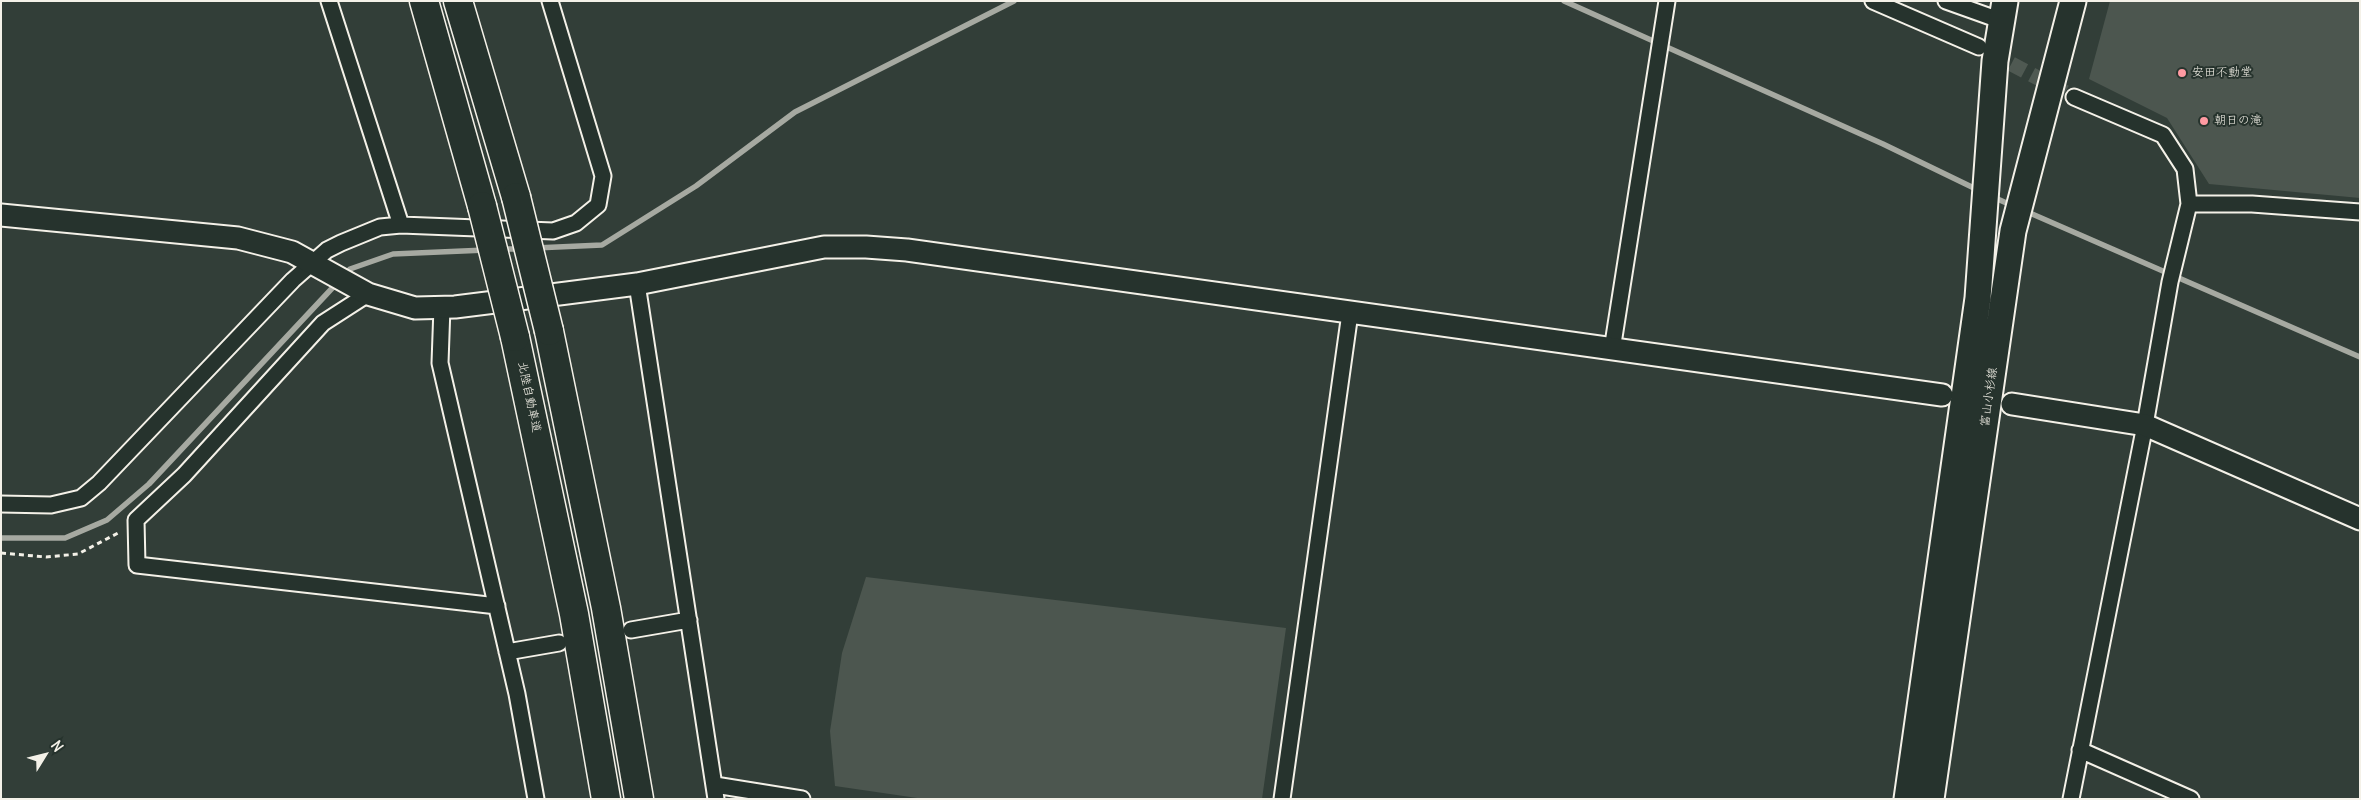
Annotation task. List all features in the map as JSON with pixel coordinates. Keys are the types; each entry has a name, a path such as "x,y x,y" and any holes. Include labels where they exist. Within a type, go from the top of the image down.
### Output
{"highway":[{"name":"北陸自動車道","path":"424,1 482,206 515,337 574,614 606,799"},
{"path":"458,1 516,197 549,331 604,598 639,799"}],"main road":[{"name":"富山小杉線","path":"1931,799 2013,231 2024,182 2072,1"},
{"name":"富山小杉線","path":"1907,799 1978,298 1995,60 2003,11"}],"street":[{"path":"329,1 401,225"},
{"path":"1,504 51,505 81,498 99,483 293,280 319,267 327,250 380,228 401,225 553,231 576,223 598,205 603,176 550,1"},
{"path":"1612,350 1667,1"},
{"path":"1873,1 1979,47"},
{"path":"1946,1 2003,11"},
{"path":"2071,799 2145,425 2170,282 2189,204 2185,169 2163,135 2074,97"},
{"path":"2189,204 2252,204 2360,212"},
{"path":"1,215 238,238 292,252 368,294 414,308 442,307 637,284 824,247 866,247 907,250 1942,395"},
{"path":"637,284 715,792 802,799"},
{"path":"368,294 323,323 184,475 136,520 137,565 497,606"},
{"path":"442,307 440,363 497,606 536,799"},
{"path":"1282,799 1350,313"},
{"path":"2012,404 2145,425 2360,519"},
{"path":"631,630 689,620"},
{"path":"507,652 559,643"},
{"path":"2080,750 2191,799"}],"path":[{"path":"1,553 46,557 78,554 114,536 136,520"}],"shaded area":[{"path":"2110,1 2360,1 2360,198 2209,184 2167,118 2089,79"},
{"path":"866,577 1286,628 1262,799 924,799 835,786 830,731 842,653"}],"waterway":[{"path":"535,248 602,245 696,186 795,112 1014,1"},
{"path":"1564,1 1883,144 1978,190"},
{"path":"1991,196 2013,206"},
{"path":"2023,210 2360,357"},
{"path":"500,249 521,249"},
{"path":"344,276 350,269 393,254 486,250"},
{"path":"1,538 65,538 107,520 149,484 337,283"}],"tunnel":[{"path":"1991,53 2074,97"}],"place":[{"name":"安田不動堂","path":"2182,73"},
{"name":"朝日の滝","path":"2204,121"}]}
